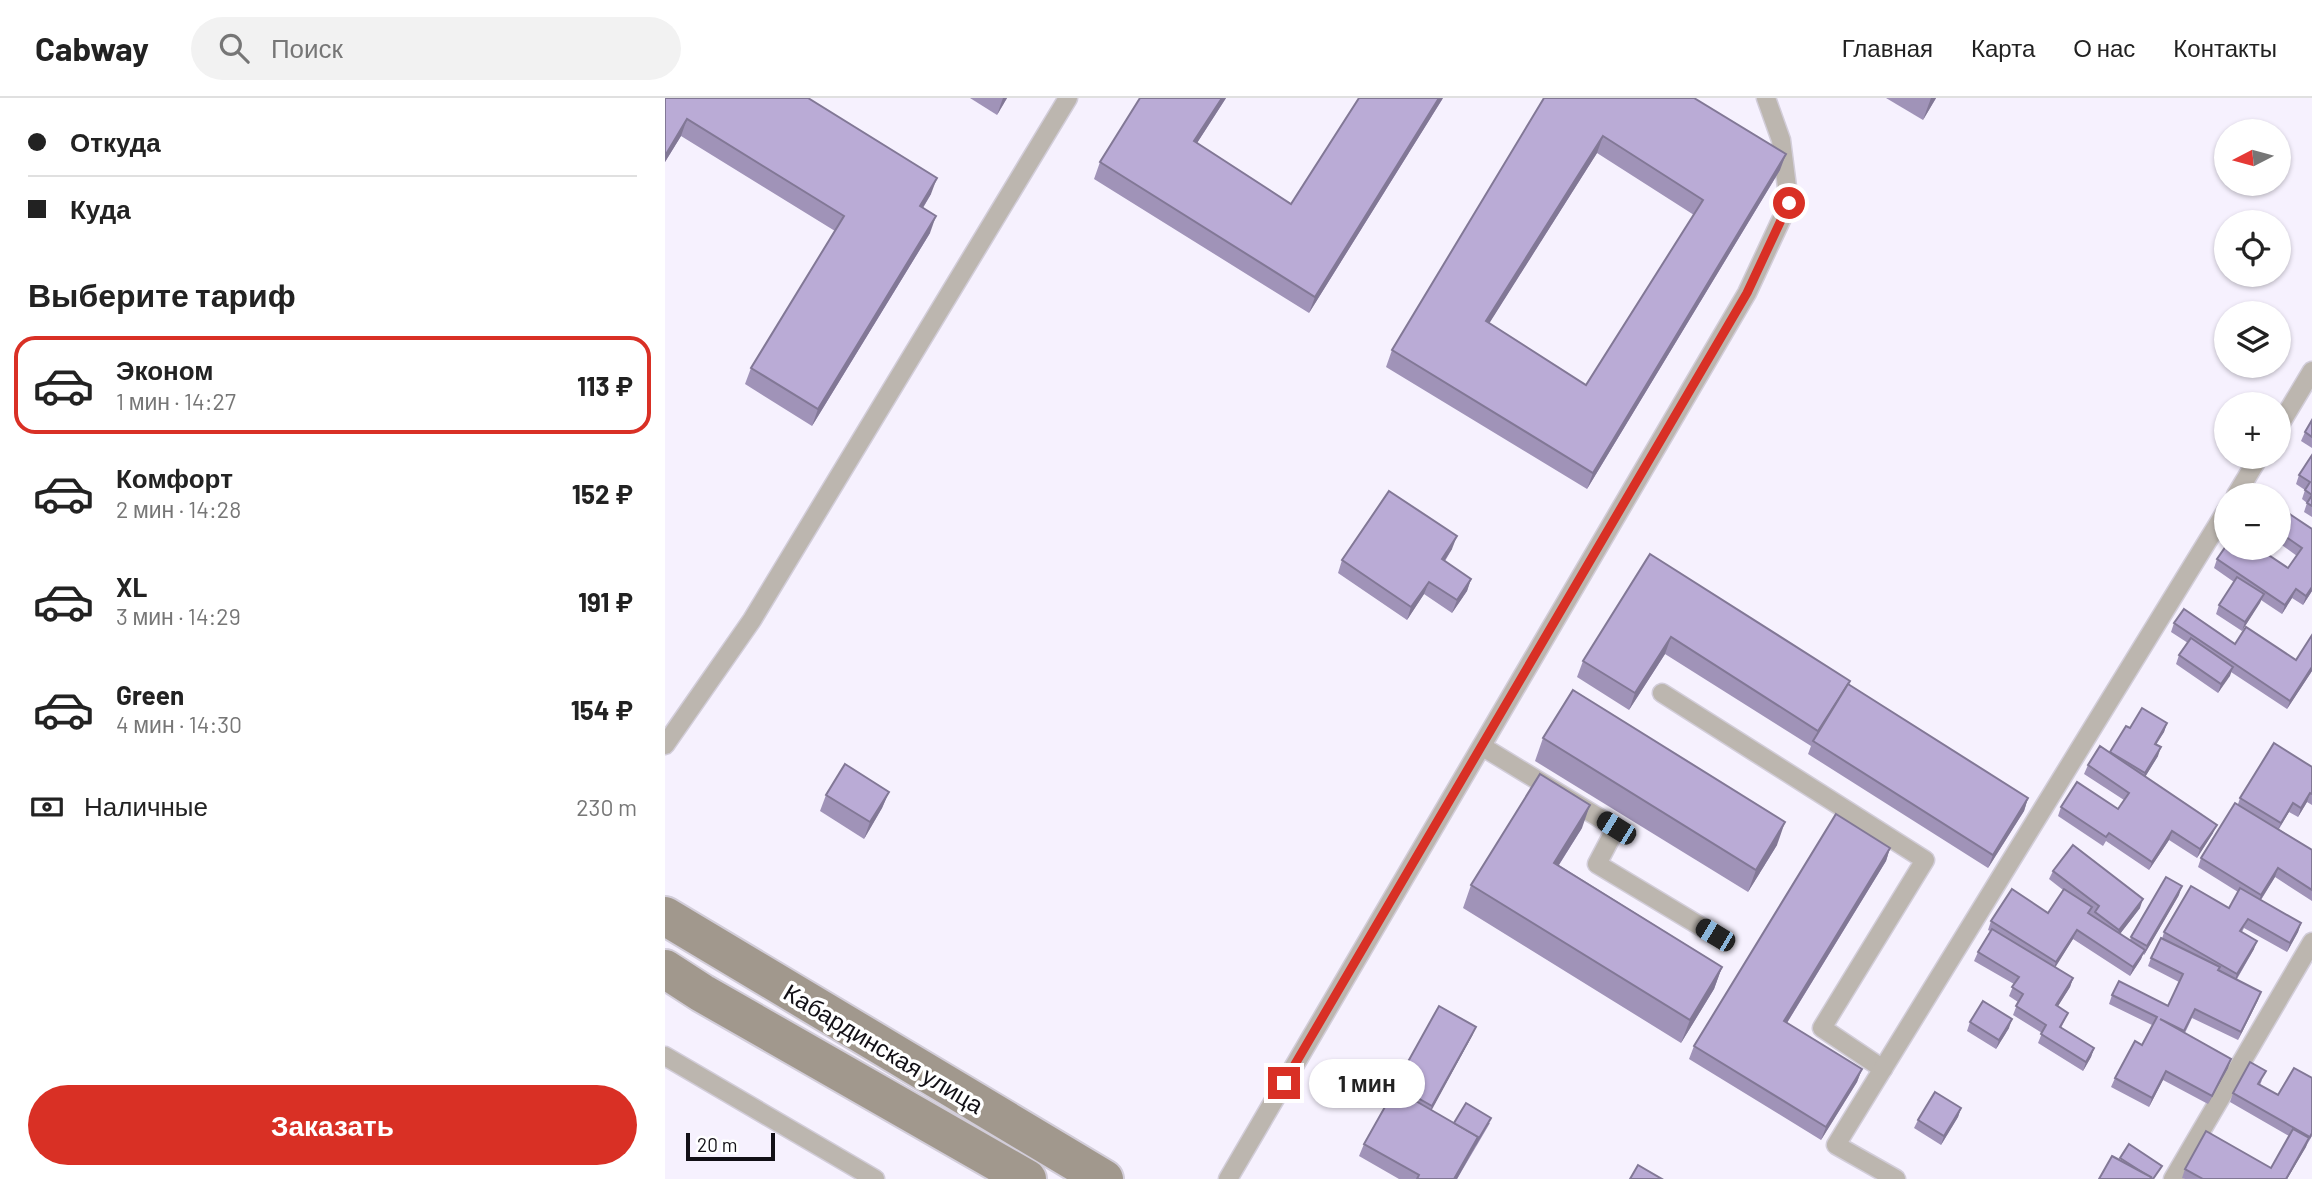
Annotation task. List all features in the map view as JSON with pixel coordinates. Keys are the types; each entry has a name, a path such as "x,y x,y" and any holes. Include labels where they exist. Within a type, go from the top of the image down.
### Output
{"main road":[{"name":"Кабардинская улица","path":"665,916 1104,1179"},
{"name":"Кабардинская улица","path":"665,970 1027,1179"}],"lane":[{"path":"665,745 752,620 1068,98"},
{"path":"1228,1179 1747,293 1789,203 1781,140 1766,98"},
{"path":"2291,406 2312,371"},
{"path":"1896,1179 1836,1145 2214,531"},
{"path":"1662,693 1925,860 1822,1028 1883,1069"},
{"path":"1483,747 1616,828 1597,864 1715,935"},
{"path":"2173,1179 2312,942"},
{"path":"665,1056 875,1179"}],"building":[{"path":"665,98 808,98 937,178 920,206 936,216 818,409 751,368 844,216 687,119 665,156"},
{"path":"1140,98 1222,98 1194,141 1291,204 1359,98 1439,98 1315,297 1100,162"},
{"path":"1544,98 1694,98 1786,154 1593,473 1392,350","holes":["1603,136 1703,200 1586,385 1486,321"]},
{"path":"2312,420 2312,437 2305,432"},
{"path":"2312,455 2312,495 2305,490 2310,482 2299,475"},
{"path":"1389,491 1457,536 1442,559 1471,579 1457,600 1429,582 1411,607 1342,560"},
{"path":"2291,515 2312,529 2312,587 2306,596 2296,589 2285,605 2218,560 2276,560 2288,568 2302,548 2291,540"},
{"path":"1650,554 1850,681 1818,731 1671,637 1635,693 1583,661"},
{"path":"2237,577 2264,594 2245,622 2219,605"},
{"path":"2184,609 2235,644 2246,627 2296,660 2312,635 2312,667 2290,701 2174,623"},
{"path":"2191,638 2233,667 2221,684 2179,655"},
{"path":"1848,684 2028,798 1993,855 1813,741"},
{"path":"1573,690 1785,822 1756,870 1543,738"},
{"path":"2142,708 2167,723 2155,744 2161,747 2145,773 2110,752 2126,726 2130,728"},
{"path":"2274,743 2312,767 2312,794 2310,793 2301,808 2293,803 2281,823 2240,798"},
{"path":"2100,746 2217,825 2200,849 2172,831 2152,862 2109,833 2106,837 2061,807 2077,782 2118,809 2129,793 2088,765"},
{"path":"845,764 889,792 870,822 826,795"},
{"path":"1540,774 1590,805 1554,863 1722,967 1690,1020 1471,885"},
{"path":"2235,803 2312,850 2312,890 2278,868 2261,895 2201,858"},
{"path":"1836,814 1890,848 1784,1021 1862,1069 1826,1127 1694,1046"},
{"path":"2073,845 2143,899 2119,930 2095,912 2099,906 2053,871"},
{"path":"2166,877 2182,886 2147,946 2131,937"},
{"path":"2191,886 2229,908 2240,888 2301,923 2290,943 2248,919 2240,931 2257,941 2237,974 2164,932"},
{"path":"2012,889 2048,913 2064,889 2092,907 2088,913 2145,950 2133,967 2077,930 2056,962 1991,921"},
{"path":"1992,929 2073,978 2056,1005 2068,1013 2060,1027 2094,1048 2086,1062 2041,1034 2046,1025 2016,1006 2023,994 2012,987 2019,977 1978,952"},
{"path":"2161,938 2220,967 2218,970 2261,992 2241,1032 2195,1009 2184,1031 2160,1019 2231,1059 2212,1096 2166,1071 2152,1098 2115,1078 2135,1041 2142,1045 2157,1017 2112,995 2119,981 2168,1006 2183,974 2151,958"},
{"path":"1983,1001 2012,1019 1999,1040 1970,1022"},
{"path":"1439,1006 1476,1027 1432,1106 1395,1085"},
{"path":"2250,1062 2266,1071 2258,1084 2278,1095 2294,1068 2312,1078 2310,1137 2233,1093"},
{"path":"1395,1089 1478,1137 1454,1179 1417,1179 1419,1175 1364,1144"},
{"path":"1935,1092 1961,1108 1944,1136 1918,1120"},
{"path":"1466,1103 1491,1118 1475,1145 1478,1137 1454,1123"},
{"path":"2293,1129 2309,1138 2286,1179 2203,1179 2185,1169 2206,1131 2271,1168"},
{"path":"2129,1144 2162,1166 2153,1179 2120,1158"},
{"path":"2112,1156 2151,1177 2150,1179 2099,1179"},
{"path":"1638,1165 1662,1179 1630,1179"}],"route":[{"path":"1284,1083 1747,293 1789,203"}]}
